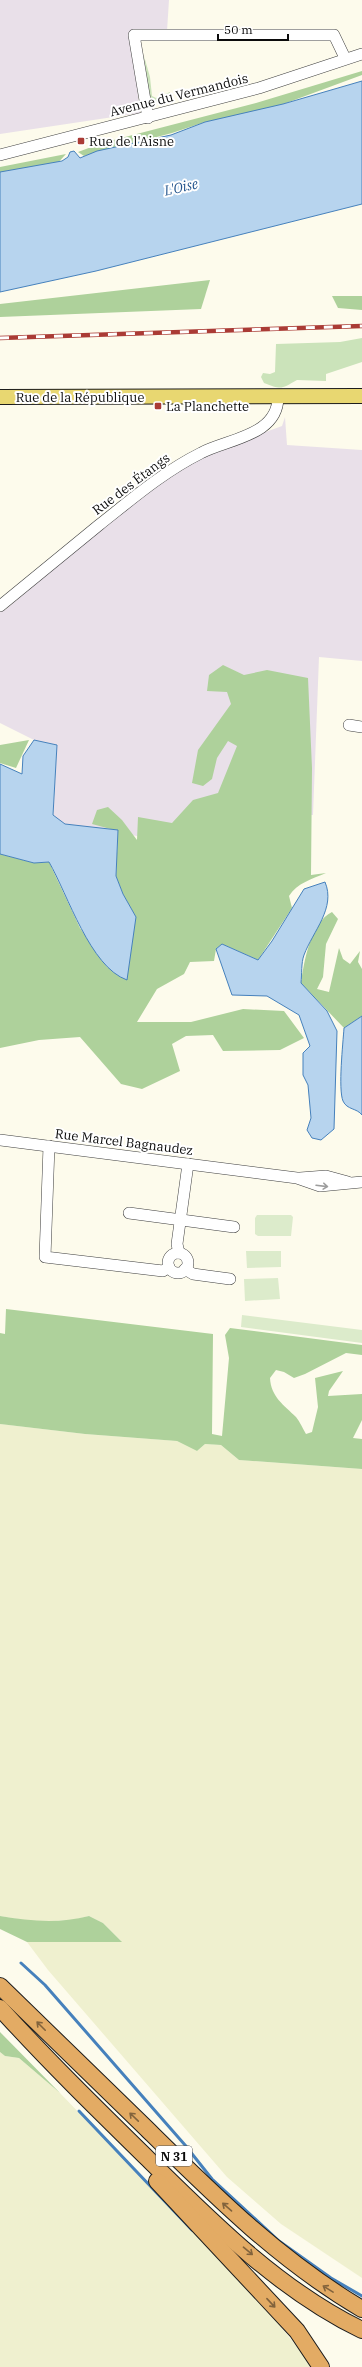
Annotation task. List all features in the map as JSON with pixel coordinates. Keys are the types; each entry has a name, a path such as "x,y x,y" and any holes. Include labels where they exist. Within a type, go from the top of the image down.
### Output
{"highway":[{"name":"N 31","path":"0,1986 212,2194 275,2249 326,2287 362,2309"},
{"name":"N 31","path":"0,2008 44,2057 204,2213 284,2282 340,2320 362,2330"},
{"path":"44,2057 176,2203 297,2331 321,2367"}],"main road":[{"name":"Rue de la République","path":"0,397 362,396"}],"street":[{"path":"148,118 134,35 334,36 345,58"},
{"name":"Avenue du Vermandois","path":"0,155 260,88 345,58 362,54"},
{"name":"Rue des Étangs","path":"0,606 142,490 170,470 202,452 252,434 267,423 278,409 278,396"},
{"path":"349,725 362,727"},
{"name":"Rue Marcel Bagnaudez","path":"0,1140 297,1178 320,1186 332,1186 348,1182 362,1182"},
{"path":"49,1146 45,1257 163,1271 169,1268"},
{"path":"185,1269 187,1259 179,1253 177,1244 188,1164"},
{"path":"130,1213 234,1226"},
{"path":"169,1268 168,1261 170,1256 179,1253"},
{"path":"169,1268 177,1272 185,1269"},
{"path":"185,1269 193,1274 230,1279"}],"shaded area":[{"path":"0,0 169,0 167,31 131,32 140,113 0,134"},
{"path":"285,417 287,445 362,450 362,661 319,657 313,815 195,812 143,837 53,822 57,745 34,740 0,723 0,607 5,610 150,487 211,452 282,426"}],"green space":[{"path":"144,56 150,77 152,96 156,98 170,92 170,96 155,102 149,95"},
{"path":"362,71 362,75 270,109 205,122 172,133 84,156 78,152 102,143 256,103"},
{"path":"66,154 56,165 0,174 0,167"},
{"path":"210,280 201,309 0,317 0,304"},
{"path":"332,296 362,296 362,310 338,308"},
{"path":"362,338 362,362 326,374 326,381 297,380 284,387 278,388 264,383 261,377 263,373 270,374 275,372 276,344 340,342"},
{"path":"223,665 244,675 267,670 308,678 312,768 311,875 326,873 305,882 292,892 289,896 292,908 258,960 222,944 216,949 214,961 190,962 184,974 157,989 137,1022 191,1022 243,1009 284,1011 304,1038 280,1050 223,1051 213,1035 186,1036 172,1044 180,1071 142,1089 121,1084 80,1037 39,1040 0,1048 0,854 34,863 49,862 80,928 107,967 136,917 123,894 116,876 118,831 92,824 97,810 108,807 122,820 137,840 138,817 172,823 193,800 218,793 237,746 228,741 217,758 212,779 203,786 192,783 198,750 231,704 227,692 207,691 209,675"},
{"path":"29,740 16,768 0,763 0,745"},
{"path":"332,912 338,919 326,944 323,977 317,989 329,992 339,948 343,959 350,964 360,951 358,962 362,969 362,1016 344,1028 301,983 304,964 314,933 325,917"},
{"path":"257,1215 291,1215 293,1217 291,1236 258,1236 255,1234 255,1218"},
{"path":"246,1251 281,1251 281,1267 247,1268"},
{"path":"278,1278 280,1299 245,1301 244,1279"},
{"path":"6,1309 213,1334 212,1434 222,1436 229,1358 225,1335 230,1328 362,1345 362,1355 346,1353 294,1378 284,1372 276,1370 270,1378 271,1385 276,1396 296,1417 306,1434 312,1432 318,1407 315,1378 343,1371 329,1391 328,1396 362,1394 362,1420 353,1438 362,1439 362,1469 239,1460 221,1445 205,1444 197,1451 177,1441 85,1434 0,1424 0,1333 5,1334"},
{"path":"242,1315 362,1330 362,1343 241,1327"},
{"path":"0,1424 85,1434 177,1441 197,1451 205,1444 221,1445 239,1460 362,1469 362,2278 281,2224 227,2177 48,1970 27,1942 121,1941 103,1923 89,1916 73,1920 35,1922 0,1916"},
{"path":"0,1916 55,1921 78,1919 89,1916 103,1923 122,1942 27,1942 0,1929"},
{"path":"0,2032 60,2093 19,2058 5,2056 0,2052"},
{"path":"0,2052 5,2056 19,2058 60,2093 261,2302 313,2367 0,2367"}],"water":[{"name":"L'Oise","path":"362,81 362,204 96,271 0,292 0,172 62,161 68,157 70,152 74,151 80,158 97,151 171,135 205,122 283,104"},
{"path":"34,740 57,745 53,815 65,824 118,830 116,876 123,894 136,917 127,980 114,973 102,961 91,946 49,862 34,863 0,854 0,764 22,774 23,756"},
{"path":"325,882 328,892 326,910 304,955 301,983 327,1011 337,1031 334,1129 321,1140 312,1138 307,1130 311,1118 308,1085 303,1075 303,1053 310,1046 299,1015 267,996 232,995 216,949 222,944 258,960 272,941 304,889"},
{"path":"362,1016 362,1115 347,1106 343,1101 341,1077 344,1028"}],"waterway":[{"path":"21,1963 45,1985 185,2145 212,2179 279,2241 331,2278 362,2296"},
{"path":"79,2111 192,2230"}],"railway":[{"path":"0,338 362,326"}],"place":[{"name":"Rue de l'Aisne","path":"81,141"},
{"name":"La Planchette","path":"158,406"}]}
